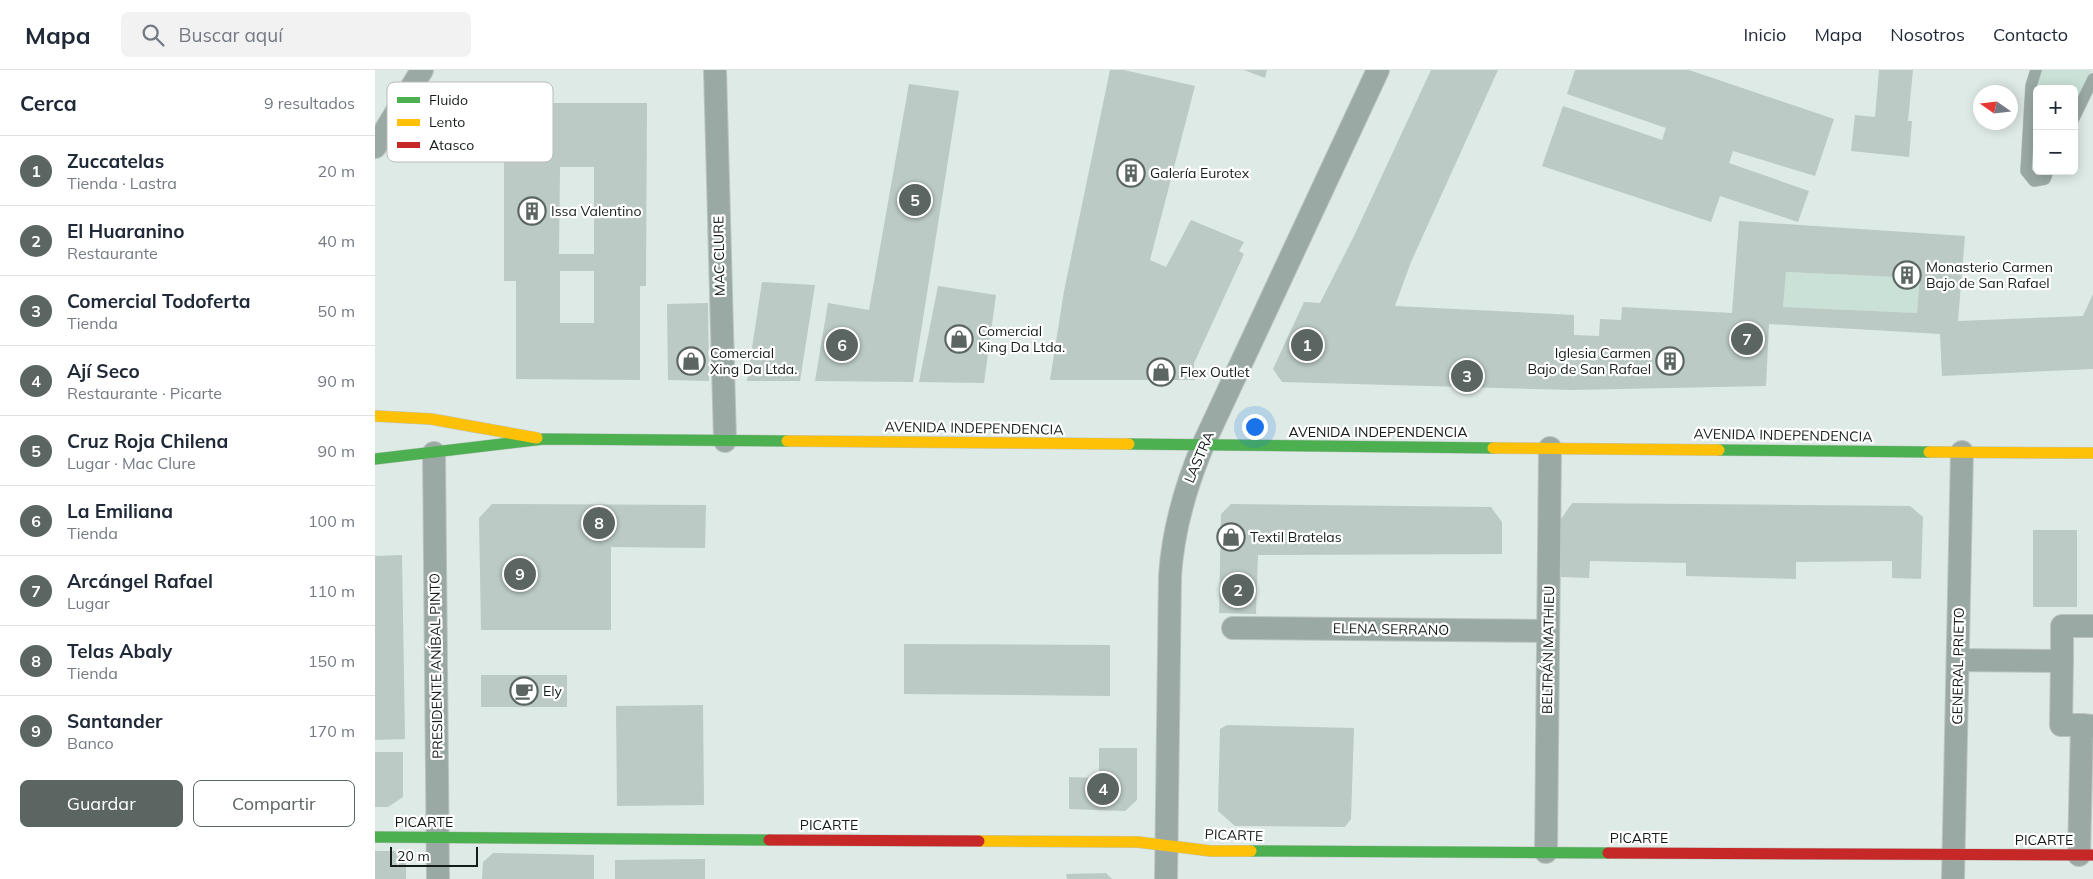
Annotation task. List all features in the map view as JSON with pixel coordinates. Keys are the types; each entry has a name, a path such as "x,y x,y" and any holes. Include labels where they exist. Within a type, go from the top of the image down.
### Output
{"street":[{"path":"415,82 422,70"},
{"name":"MAC CLURE","path":"715,70 725,441"},
{"name":"LASTRA","path":"1166,879 1171,555 1184,493 1203,445 1378,70"},
{"path":"375,147 387,127"},
{"name":"AVENIDA INDEPENDENCIA","path":"375,416 431,419 544,439"},
{"name":"AVENIDA INDEPENDENCIA","path":"375,460 544,439 2093,453"},
{"name":"BELTRÁN MATHIEU","path":"1546,852 1551,448"},
{"name":"PRESIDENTE ANÍBAL PINTO","path":"433,452 438,879"},
{"name":"GENERAL PRIETO","path":"1953,879 1962,452"},
{"path":"2086,855 2087,725 2061,725 2062,626 2093,626"},
{"name":"ELENA SERRANO","path":"1233,628 1548,631"},
{"path":"1958,660 2062,661"},
{"name":"PICARTE","path":"375,837 1129,842 1167,844 1211,851 2086,855"}],"lane":[{"path":"2036,70 2031,86 2026,171 2034,181 2045,178 2046,175"},
{"path":"2078,110 2093,79"}],"green space":[{"path":"2041,70 2092,70 2078,99 2078,85 2036,85"},
{"path":"1786,272 1920,278 1917,313 1783,307"}],"building":[{"name":"Galería Eurotex","path":"1110,70 1124,70 1195,86 1150,260 1166,267 1191,220 1244,242 1239,251 1244,254 1194,363 1195,380 1050,380 1064,291"},
{"path":"1244,70 1267,70 1265,78"},
{"path":"1431,70 1498,70 1411,262 1395,306 1574,315 1574,335 1599,336 1600,319 1621,320 1622,307 1732,313 1739,221 1965,236 1958,321 2083,316 2093,294 2093,369 1942,376 1940,334 1769,324 1766,386 1573,390 1282,382 1273,369 1304,302 1320,303 1354,236","holes":["1786,272 1920,278 1917,313 1783,307"]},
{"path":"1575,70 1689,70 1834,119 1815,176 1733,151 1729,163 1809,191 1798,222 1720,196 1711,222 1542,166 1563,106 1662,140 1666,128 1567,94"},
{"path":"1879,70 1913,70 1908,121 1912,121 1909,157 1851,151 1855,115 1875,117"},
{"path":"909,84 959,91 913,382 815,381 828,303 869,310"},
{"name":"Issa Valentino","path":"553,103 647,103 646,286 640,286 640,380 516,379 516,281 504,281 504,162 553,162","holes":["560,167 594,167 594,254 559,254","560,271 594,271 594,323 560,323"]},
{"path":"762,282 815,285 800,381 747,381"},
{"name":"Comercial King Da Ltda.","path":"938,286 996,295 984,383 919,382"},
{"path":"708,303 709,381 668,380 667,304"},
{"path":"1572,503 1910,506 1923,517 1921,579 1892,578 1892,561 1796,562 1796,579 1686,576 1686,563 1590,561 1589,578 1561,577 1561,519"},
{"path":"492,504 706,505 705,548 611,547 611,630 481,630 479,518"},
{"path":"1231,504 1491,507 1502,522 1502,554 1258,555 1256,614 1219,613 1221,514"},
{"path":"2033,530 2077,530 2077,607 2033,607"},
{"path":"402,555 405,739 375,740 375,556"},
{"path":"904,644 1110,645 1110,696 904,694"},
{"name":"Ely","path":"481,675 567,675 567,707 481,707"},
{"path":"703,705 704,805 617,806 616,706"},
{"path":"1227,725 1354,728 1351,819 1345,827 1235,826 1218,811 1220,729"},
{"path":"1099,748 1137,748 1137,800 1125,811 1069,809 1069,777 1099,778"},
{"path":"375,752 403,752 403,797 388,807 375,807"},
{"path":"375,851 397,851 406,860 406,879 375,879"},
{"path":"493,853 594,855 594,879 482,879 483,862"},
{"path":"705,859 705,879 615,879 615,860"},
{"path":"1106,873 1112,879 1067,879 1066,874"}],"traffic: fast":[{"path":"375,459 544,439 787,441"},
{"path":"1129,444 1493,448"},
{"path":"1719,450 1929,452"},
{"path":"375,837 769,840"},
{"path":"1251,851 1608,853"}],"traffic: slow":[{"path":"375,416 431,419 537,438"},
{"path":"787,441 1129,444"},
{"path":"1493,448 1719,450"},
{"path":"1929,452 2093,453"},
{"path":"979,841 1138,842 1211,851 1251,851"}],"traffic: jam":[{"path":"769,840 979,841"},
{"path":"1608,853 2093,855"}],"place":[{"name":"Galería Eurotex","path":"1131,173"},
{"name":"Cruz Roja Chilena","path":"915,200"},
{"name":"Issa Valentino","path":"532,211"},
{"name":"Monasterio Carmen Bajo de San Rafael","path":"1907,275"},
{"name":"Comercial King Da Ltda.","path":"959,339"},
{"name":"Arcángel Rafael","path":"1747,339"},
{"name":"La Emiliana","path":"842,345"},
{"name":"Zuccatelas","path":"1307,345"},
{"name":"Comercial Xing Da Ltda.","path":"691,361"},
{"name":"Iglesia Carmen Bajo de San Rafael","path":"1670,361"},
{"name":"Flex Outlet","path":"1161,372"},
{"name":"Comercial Todoferta","path":"1467,376"},
{"name":"Telas Abaly","path":"599,523"},
{"name":"Textil Bratelas","path":"1231,537"},
{"name":"Santander","path":"520,574"},
{"name":"El Huaranino","path":"1238,590"},
{"name":"Ely","path":"524,691"},
{"name":"Ají Seco","path":"1103,789"}]}
